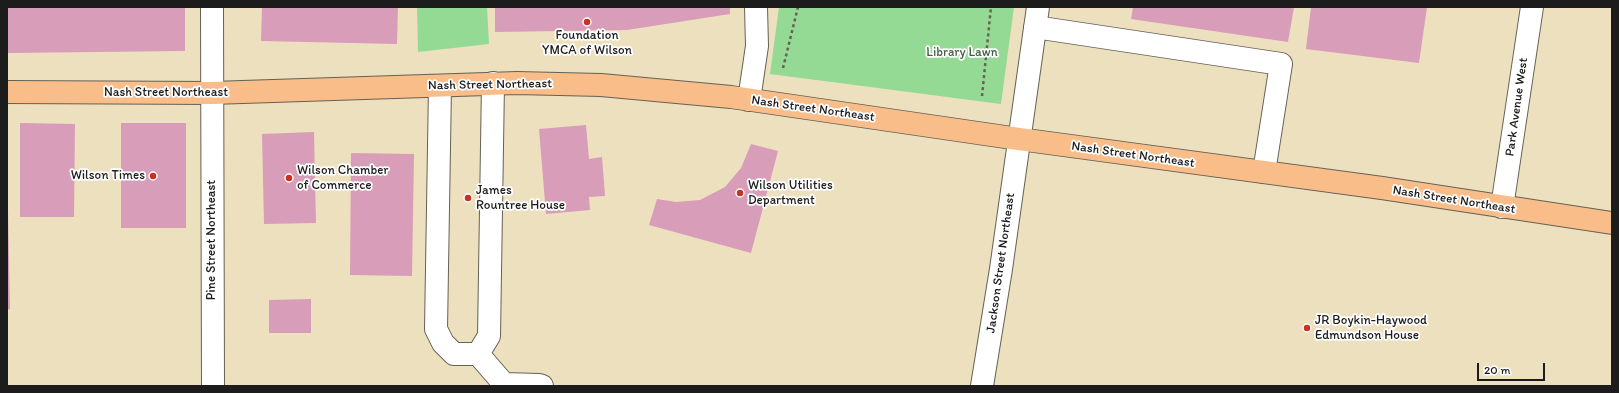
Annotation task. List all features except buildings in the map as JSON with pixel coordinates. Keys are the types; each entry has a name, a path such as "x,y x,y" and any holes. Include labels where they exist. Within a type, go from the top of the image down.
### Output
{"main road":[{"name":"Nash Street Northeast","path":"7,92 212,94 493,84 601,85 749,100 1019,139 1264,172 1612,223"}],"street":[{"name":"Pine Street Northeast","path":"212,7 213,386"},
{"path":"749,100 757,46 756,7"},
{"name":"Park Avenue West","path":"1502,207 1532,7"},
{"path":"1036,17 1281,64 1264,172"},
{"name":"Jackson Street Northeast","path":"982,386 1001,269 1036,17"},
{"path":"478,354 489,336 493,84"},
{"path":"440,86 436,330 444,343 454,354 478,354"},
{"path":"478,354 504,385 542,386"}],"path":[{"path":"783,68 798,7"},
{"path":"982,96 991,7"}],"green space":[{"path":"417,7 487,7 489,44 418,52"},
{"name":"Library Lawn","path":"779,7 1014,7 1001,104 770,74"}],"place":[{"name":"Foundation YMCA of Wilson","path":"587,22"},
{"name":"Wilson Times","path":"153,176"},
{"name":"Wilson Chamber of Commerce","path":"289,178"},
{"name":"Wilson Utilities Department","path":"740,193"},
{"name":"James Rountree House","path":"468,198"},
{"name":"JR Boykin-Haywood Edmundson House","path":"1307,328"}]}
